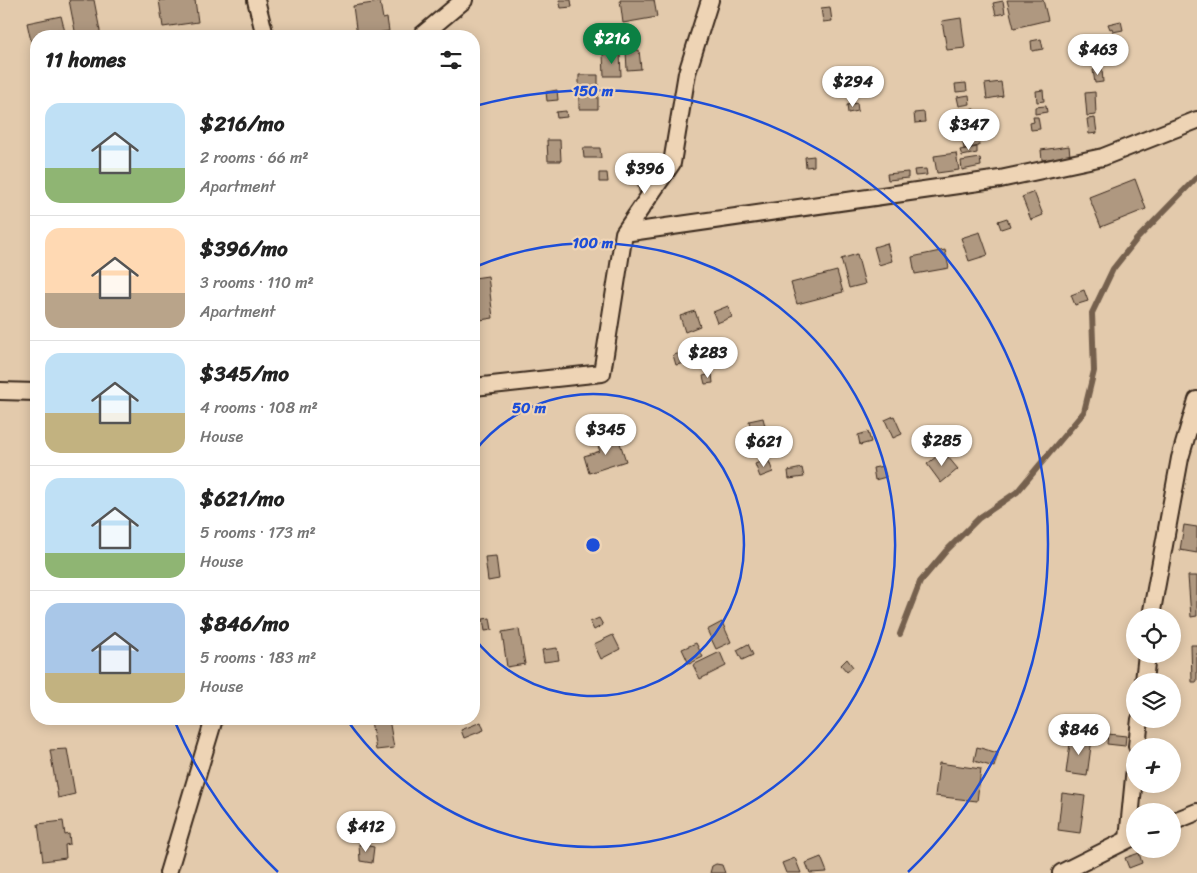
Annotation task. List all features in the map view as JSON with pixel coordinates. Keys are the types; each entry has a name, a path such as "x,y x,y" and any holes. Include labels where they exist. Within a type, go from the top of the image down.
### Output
{"street":[{"path":"256,0 264,30"},
{"path":"428,30 464,0"},
{"path":"480,386 602,372 624,233 672,163 687,73 710,0"},
{"path":"624,233 1000,179 1103,157 1197,120"},
{"path":"0,391 30,392"},
{"path":"1152,608 1180,458 1197,400"},
{"path":"168,873 212,725"},
{"path":"1181,818 1197,812"},
{"path":"1061,873 1126,840"}],"building":[{"path":"69,0 94,0 100,30 75,30"},
{"path":"159,0 195,0 198,22 163,27"},
{"path":"559,0 571,0 572,7 561,8"},
{"path":"620,0 654,0 657,17 623,23"},
{"path":"1007,0 1043,0 1048,20 1014,28"},
{"path":"1003,1 1005,13 996,15 993,3"},
{"path":"380,2 383,19 387,18 389,30 356,30 353,6"},
{"path":"830,7 832,21 823,22 821,8"},
{"path":"61,16 64,30 30,30 30,37 27,23"},
{"path":"961,18 965,48 947,50 942,21"},
{"path":"1121,21 1123,30 1113,32 1112,28 1110,29 1108,24"},
{"path":"1041,39 1043,49 1032,51 1031,41"},
{"path":"639,50 641,69 627,70 626,51"},
{"path":"620,53 621,76 604,76 603,54"},
{"path":"1102,69 1103,82 1095,83 1093,70"},
{"path":"579,75 598,75 598,109 579,109"},
{"path":"1001,82 1003,96 987,99 985,84"},
{"path":"966,83 967,91 956,92 955,84"},
{"path":"557,90 558,100 547,101 546,92"},
{"path":"1043,90 1044,101 1037,102 1036,91"},
{"path":"1095,92 1096,115 1087,116 1085,93"},
{"path":"969,95 970,104 959,106 957,97"},
{"path":"857,103 858,111 848,113 847,105"},
{"path":"1046,106 1047,112 1035,114 1035,107"},
{"path":"974,109 979,146 964,149 958,111"},
{"path":"566,111 567,117 557,118 556,112"},
{"path":"924,112 925,122 915,123 914,113"},
{"path":"1033,117 1038,117 1040,129 1031,130 1030,123 1034,122"},
{"path":"1095,118 1097,133 1089,134 1087,119"},
{"path":"547,140 560,140 561,161 548,161"},
{"path":"1069,146 1070,156 1042,160 1041,150"},
{"path":"977,147 977,153 962,156 960,150"},
{"path":"583,148 600,148 601,158 584,158"},
{"path":"956,153 959,170 937,173 934,156"},
{"path":"814,156 814,166 806,167 805,157"},
{"path":"980,158 981,166 962,170 961,161"},
{"path":"926,169 927,175 915,176 914,170"},
{"path":"908,172 908,178 888,180 887,174"},
{"path":"599,173 607,173 608,182 599,182"},
{"path":"1135,179 1146,209 1101,227 1089,197"},
{"path":"648,180 653,209 643,211 637,181"},
{"path":"1034,192 1043,215 1031,220 1022,197"},
{"path":"1007,218 1010,226 1001,229 998,221"},
{"path":"980,232 988,255 969,261 961,238"},
{"path":"887,243 892,261 879,265 874,247"},
{"path":"945,250 949,268 915,274 912,257"},
{"path":"857,254 865,284 849,288 841,259"},
{"path":"837,271 843,292 797,304 791,283"},
{"path":"488,276 493,318 480,320 480,277"},
{"path":"1084,290 1088,301 1075,305 1071,295"},
{"path":"728,306 732,317 717,323 713,312"},
{"path":"695,311 700,326 685,332 680,316"},
{"path":"686,352 689,362 676,365 673,355"},
{"path":"712,374 713,383 705,384 703,376"},
{"path":"894,416 902,434 893,438 885,420"},
{"path":"763,418 765,426 751,430 749,421"},
{"path":"868,432 871,442 860,445 858,435"},
{"path":"618,437 626,461 589,473 584,456 600,451 597,444"},
{"path":"941,453 946,459 948,457 958,469 941,483 927,464"},
{"path":"768,459 773,472 760,477 755,464"},
{"path":"883,466 886,477 875,480 873,468"},
{"path":"802,468 804,477 789,479 788,471"},
{"path":"1184,525 1197,527 1197,553 1180,550"},
{"path":"496,556 499,579 488,581 485,557"},
{"path":"1188,576 1197,576 1197,616 1191,617"},
{"path":"490,618 492,630 485,631 483,619"},
{"path":"599,618 603,625 594,630 590,622"},
{"path":"722,622 731,642 716,649 707,630"},
{"path":"519,629 525,664 507,667 502,632"},
{"path":"613,635 620,649 601,659 594,644"},
{"path":"696,643 703,657 689,664 682,649"},
{"path":"748,644 753,655 742,660 737,650"},
{"path":"1191,645 1197,645 1197,682 1192,682"},
{"path":"557,648 559,660 544,662 542,650"},
{"path":"720,652 726,666 700,679 693,665"},
{"path":"847,659 853,667 847,672 841,665"},
{"path":"480,722 484,730 464,738 461,730 474,725 480,725"},
{"path":"372,725 390,725 394,748 376,750"},
{"path":"1108,734 1126,736 1125,746 1107,744"},
{"path":"1071,736 1092,739 1087,776 1066,773"},
{"path":"977,747 998,753 994,767 974,761"},
{"path":"67,749 75,794 58,798 50,750"},
{"path":"939,763 981,769 977,801 935,796"},
{"path":"1062,793 1085,796 1080,833 1058,830"},
{"path":"63,821 65,835 69,834 70,844 65,845 66,858 43,861 38,824"},
{"path":"359,844 374,847 372,863 360,861"},
{"path":"821,857 827,872 810,873 806,863"},
{"path":"795,858 801,873 786,873 782,863"},
{"path":"1125,858 1140,858 1142,863 1129,868"},
{"path":"716,864 722,865 725,873 710,873 712,866"}],"waterway":[{"path":"900,634 920,582 946,551 979,518 1017,492 1084,412 1094,371 1092,313 1113,269 1136,240 1197,177"}]}
